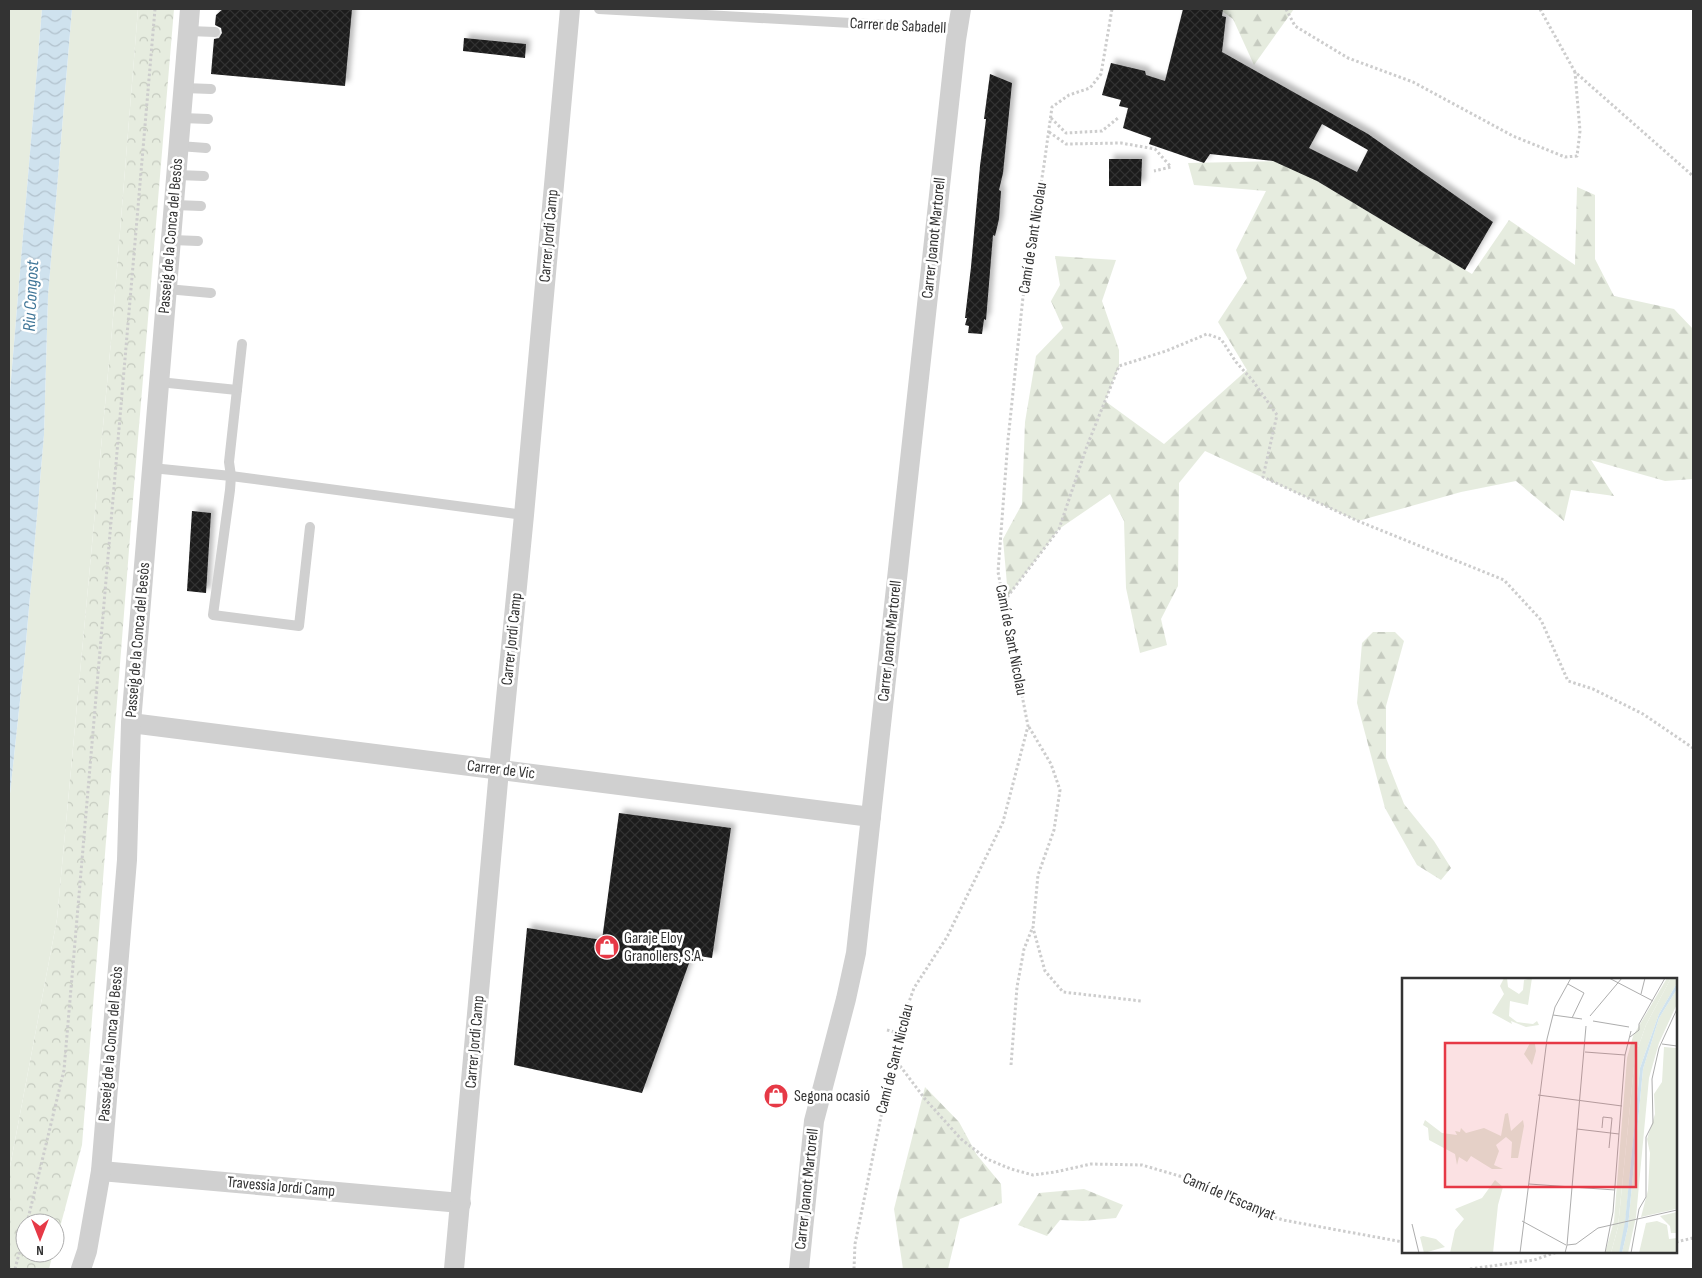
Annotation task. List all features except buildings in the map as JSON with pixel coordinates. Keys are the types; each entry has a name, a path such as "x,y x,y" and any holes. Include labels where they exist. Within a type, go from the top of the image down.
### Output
{"street":[{"name":"Passeig de la Conca del Besòs","path":"81,1269 87,1251 101,1171 127,860 131,723 190,9"},
{"name":"Carrer Jordi Camp","path":"454,1269 570,9"},
{"name":"Carrer Joanot Martorell","path":"799,1269 814,1121 856,954 961,9"},
{"name":"Carrer de Vic","path":"131,723 871,817"},
{"name":"Travessia Jordi Camp","path":"101,1171 461,1203"}],"lane":[{"name":"Carrer de Sabadell","path":"599,9 958,29"},
{"path":"189,31 215,32"},
{"path":"184,88 211,89"},
{"path":"182,118 208,119"},
{"path":"179,146 206,148"},
{"path":"177,175 204,176"},
{"path":"174,205 201,206"},
{"path":"172,240 198,241"},
{"path":"167,289 211,293"},
{"path":"242,344 229,462 231,476 213,615 299,626 310,527"},
{"path":"159,382 236,390"},
{"path":"152,468 231,476 524,515"}],"path":[{"path":"29,1213 64,1070 155,9"},
{"path":"1112,9 1101,74 1090,88 1069,95 1052,107 1050,118 1066,133 1102,131 1118,118"},
{"path":"1286,9 1295,26 1348,58 1413,82 1513,136 1565,157 1577,156 1580,130 1575,72"},
{"path":"1540,9 1575,72 1693,176"},
{"name":"Camí de Sant Nicolau","path":"854,1269 855,1244 898,1033 914,988 947,937 1004,822 1028,726 998,572 1008,440 1023,297 1050,118"},
{"path":"1049,132 1066,144 1121,143 1155,149 1170,167 1154,171"},
{"path":"1005,608 1008,596 1059,529 1087,446 1119,366 1166,351 1207,334 1221,339 1236,362 1253,380 1278,415 1263,477 1358,520 1504,580 1541,620 1568,681 1593,689 1643,714 1693,748"},
{"path":"1011,1065 1017,987 1024,949 1033,928 1038,875 1054,830 1060,790 1051,764 1028,726"},
{"path":"1033,928 1045,971 1063,992 1141,1001"},
{"path":"887,1030 898,1033"},
{"name":"Camí de l'Escanyat","path":"893,1057 925,1099 961,1139 987,1159 1011,1169 1033,1175 1091,1164 1142,1165 1193,1180 1239,1205 1283,1220 1402,1242"},
{"path":"1677,1242 1693,1238"},
{"path":"1470,1269 1534,1260 1553,1253"}],"green space":[{"path":"9,9 42,9 9,403"},
{"path":"72,9 138,9 112,330 57,919 9,1172 9,803 25,654 44,435 48,296"},
{"path":"138,9 174,9 82,1145 64,1213 15,1213 15,1263 50,1263 49,1269 9,1269 9,1172 57,919 112,330"},
{"path":"1219,9 1294,9 1254,65 1233,19"},
{"path":"1284,161 1472,274 1509,220 1575,265 1577,187 1595,195 1595,259 1614,296 1674,309 1693,329 1693,479 1665,481 1591,460 1614,496 1571,490 1564,521 1516,481 1461,492 1358,521 1205,451 1179,483 1178,586 1161,619 1167,645 1140,653 1126,588 1124,521 1110,494 1059,529 1008,596 1003,539 1022,504 1025,422 1036,356 1063,328 1051,301 1060,285 1055,256 1116,260 1102,301 1119,350 1119,366 1105,401 1164,444 1247,370 1218,322 1247,278 1236,250 1266,191 1194,185 1188,163"},
{"path":"1373,632 1395,632 1404,641 1386,706 1386,758 1404,804 1434,841 1451,868 1441,880 1417,865 1385,808 1357,703 1362,643"},
{"path":"925,1087 959,1122 977,1155 1001,1184 1002,1203 960,1219 948,1269 903,1269 894,1209"},
{"path":"1084,1189 1123,1205 1116,1218 1083,1221 1060,1220 1047,1236 1018,1225 1039,1193"}],"water":[{"name":"Riu Congost","path":"42,9 72,9 48,296 44,435 25,654 9,803 9,403"}],"place":[{"name":"Garaje Eloy Granollers, S.A.","path":"607,947"},
{"name":"Segona ocasió","path":"776,1096"}]}
